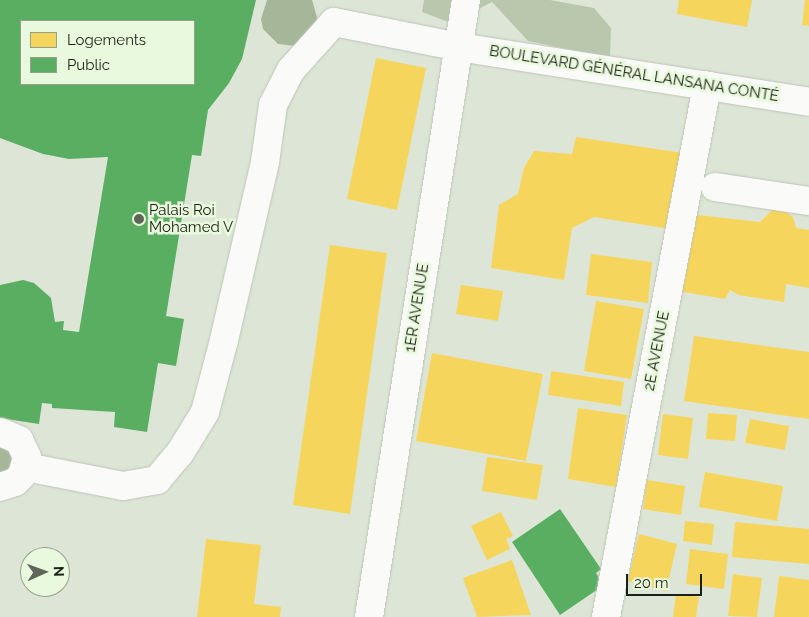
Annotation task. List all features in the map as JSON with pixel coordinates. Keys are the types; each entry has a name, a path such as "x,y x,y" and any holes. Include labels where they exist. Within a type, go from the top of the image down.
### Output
{"street":[{"name":"1ER AVENUE","path":"369,617 466,0"},
{"name":"BOULEVARD GÉNÉRAL LANSANA CONTÉ","path":"329,11 459,47 809,102"},
{"path":"26,467 123,486 157,480 180,453 204,412 224,340 264,162 273,105 291,70 329,11"},
{"name":"2E AVENUE","path":"606,617 707,86"},
{"path":"715,187 809,201"},
{"path":"0,432 18,440 24,448 26,467 15,482 0,487"}],"shaded area":[{"path":"267,0 312,0 318,21 296,46 278,44 263,29 261,19"},
{"path":"424,0 550,0 594,8 611,28 610,58 528,41 492,2 451,23 422,12"},
{"path":"0,442 7,444 17,461 0,481"}],"building: Logements":[{"path":"679,0 752,0 747,27 677,14"},
{"path":"805,0 809,0 809,26 802,25"},
{"path":"376,58 426,68 397,210 347,199"},
{"path":"576,137 690,154 678,230 594,217 572,228 564,280 491,268 499,205 518,194 524,168 534,151 572,154"},
{"path":"772,210 783,210 793,217 796,228 809,230 809,288 786,284 784,302 739,295 730,290 725,299 678,291 689,214 760,222"},
{"path":"330,245 387,253 350,514 293,505"},
{"path":"591,254 652,262 648,303 586,295"},
{"path":"461,285 503,291 498,321 456,314"},
{"path":"596,301 644,309 631,379 584,371"},
{"path":"694,336 809,352 809,419 684,401"},
{"path":"432,353 543,374 526,461 416,441"},
{"path":"551,371 624,382 621,406 548,395"},
{"path":"578,408 627,415 616,487 568,479"},
{"path":"708,413 737,415 735,441 706,439"},
{"path":"663,414 693,418 688,459 658,455"},
{"path":"750,419 789,426 785,450 745,443"},
{"path":"487,457 543,465 537,500 482,491"},
{"path":"705,472 783,486 777,521 699,507"},
{"path":"647,480 685,486 681,515 643,509"},
{"path":"501,512 513,536 506,539 510,549 487,560 471,526"},
{"path":"685,521 714,524 712,545 683,541"},
{"path":"735,522 809,529 809,564 732,557"},
{"path":"639,534 677,544 666,591 628,581"},
{"path":"206,539 261,545 254,604 281,607 280,617 197,617"},
{"path":"690,549 728,554 724,589 686,584"},
{"path":"512,560 531,615 477,617 463,578"},
{"path":"733,574 762,578 757,617 728,616"},
{"path":"779,576 809,580 809,617 774,617"},
{"path":"676,594 699,597 696,617 673,617"}],"building: Public":[{"name":"Palais Roi Mohamed V","path":"0,0 256,0 242,59 229,83 208,110 201,156 192,155 166,316 184,319 176,366 158,363 147,432 114,427 115,412 52,408 52,404 42,403 39,424 0,418 0,285 23,280 34,283 51,298 55,322 64,321 63,330 79,332 108,157 69,159 43,154 0,138"},
{"path":"560,509 601,569 596,573 604,585 560,615 512,542"}],"place":[{"name":"Palais Roi Mohamed V","path":"139,219"}]}
